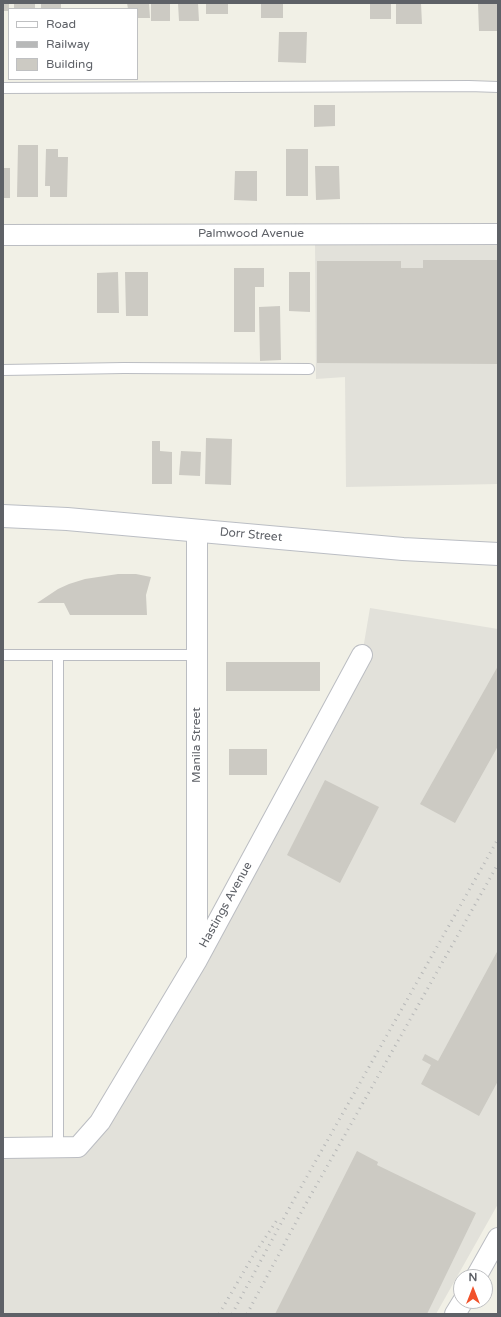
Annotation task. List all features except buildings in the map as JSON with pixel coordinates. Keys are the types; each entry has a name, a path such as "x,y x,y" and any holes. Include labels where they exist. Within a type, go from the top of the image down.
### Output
{"main road":[{"name":"Dorr Street","path":"3,516 67,519 403,549 498,554"}],"street":[{"name":"Palmwood Avenue","path":"3,235 498,234"},
{"name":"Manila Street","path":"196,960 197,530"},
{"name":"Hastings Avenue","path":"58,1147 78,1147 100,1122 196,960 362,655"},
{"path":"3,1148 58,1147"},
{"path":"481,1269 498,1238"}],"lane":[{"path":"3,88 498,87"},
{"path":"3,370 124,368 309,369"},
{"path":"3,655 197,655"},
{"path":"58,655 58,1147"}],"shaded area":[{"path":"498,241 498,484 346,487 345,377 316,379 315,242"},
{"path":"370,608 498,629 498,1204 461,1269 453,1269 453,1284 436,1314 3,1314 3,1148 78,1147 362,655"}],"railway":[{"path":"232,1314 292,1203 498,839"},
{"path":"247,1314 303,1209 498,864"},
{"path":"219,1314 253,1256 277,1220"}]}
